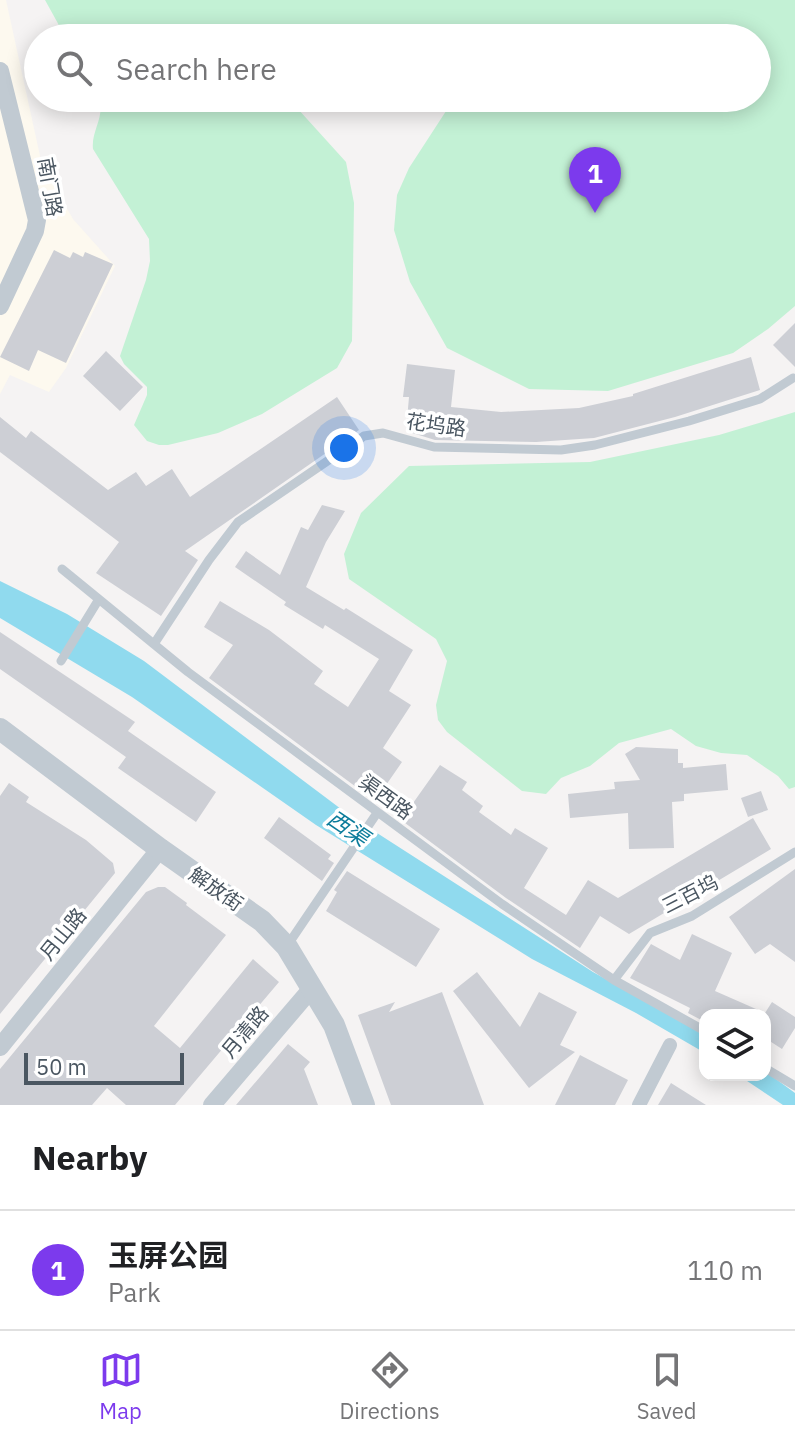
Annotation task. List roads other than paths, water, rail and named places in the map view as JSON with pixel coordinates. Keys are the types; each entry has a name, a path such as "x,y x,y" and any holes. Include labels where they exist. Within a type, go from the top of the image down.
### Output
{"street":[{"name":"南门路","path":"0,71 37,220 35,231 0,306"},
{"name":"解放街","path":"0,729 262,921 287,947 334,1025 364,1105"},
{"name":"月山路","path":"0,1047 160,849"},
{"name":"月清路","path":"212,1105 312,988"},
{"path":"639,1105 670,1045"}],"lane":[{"name":"花坞路","path":"154,644 238,522 364,436 383,433 434,447 561,450 595,445 703,417 760,399 793,378"},
{"name":"渠西路","path":"62,569 154,644 502,904 614,980 699,1028"},
{"path":"61,661 99,599"},
{"path":"287,947 377,813"},
{"name":"三百坞","path":"614,980 650,933 692,916 795,852"},
{"path":"771,1072 795,1086"}],"water":[{"name":"西渠","path":"0,581 67,614 144,661 349,815 593,972 699,1031 699,1050 532,959 316,825 132,697 0,618"},
{"path":"771,1075 795,1093 795,1105 783,1105 747,1081 771,1081"}],"place":[{"name":"玉屏公园","path":"595,213"}]}
